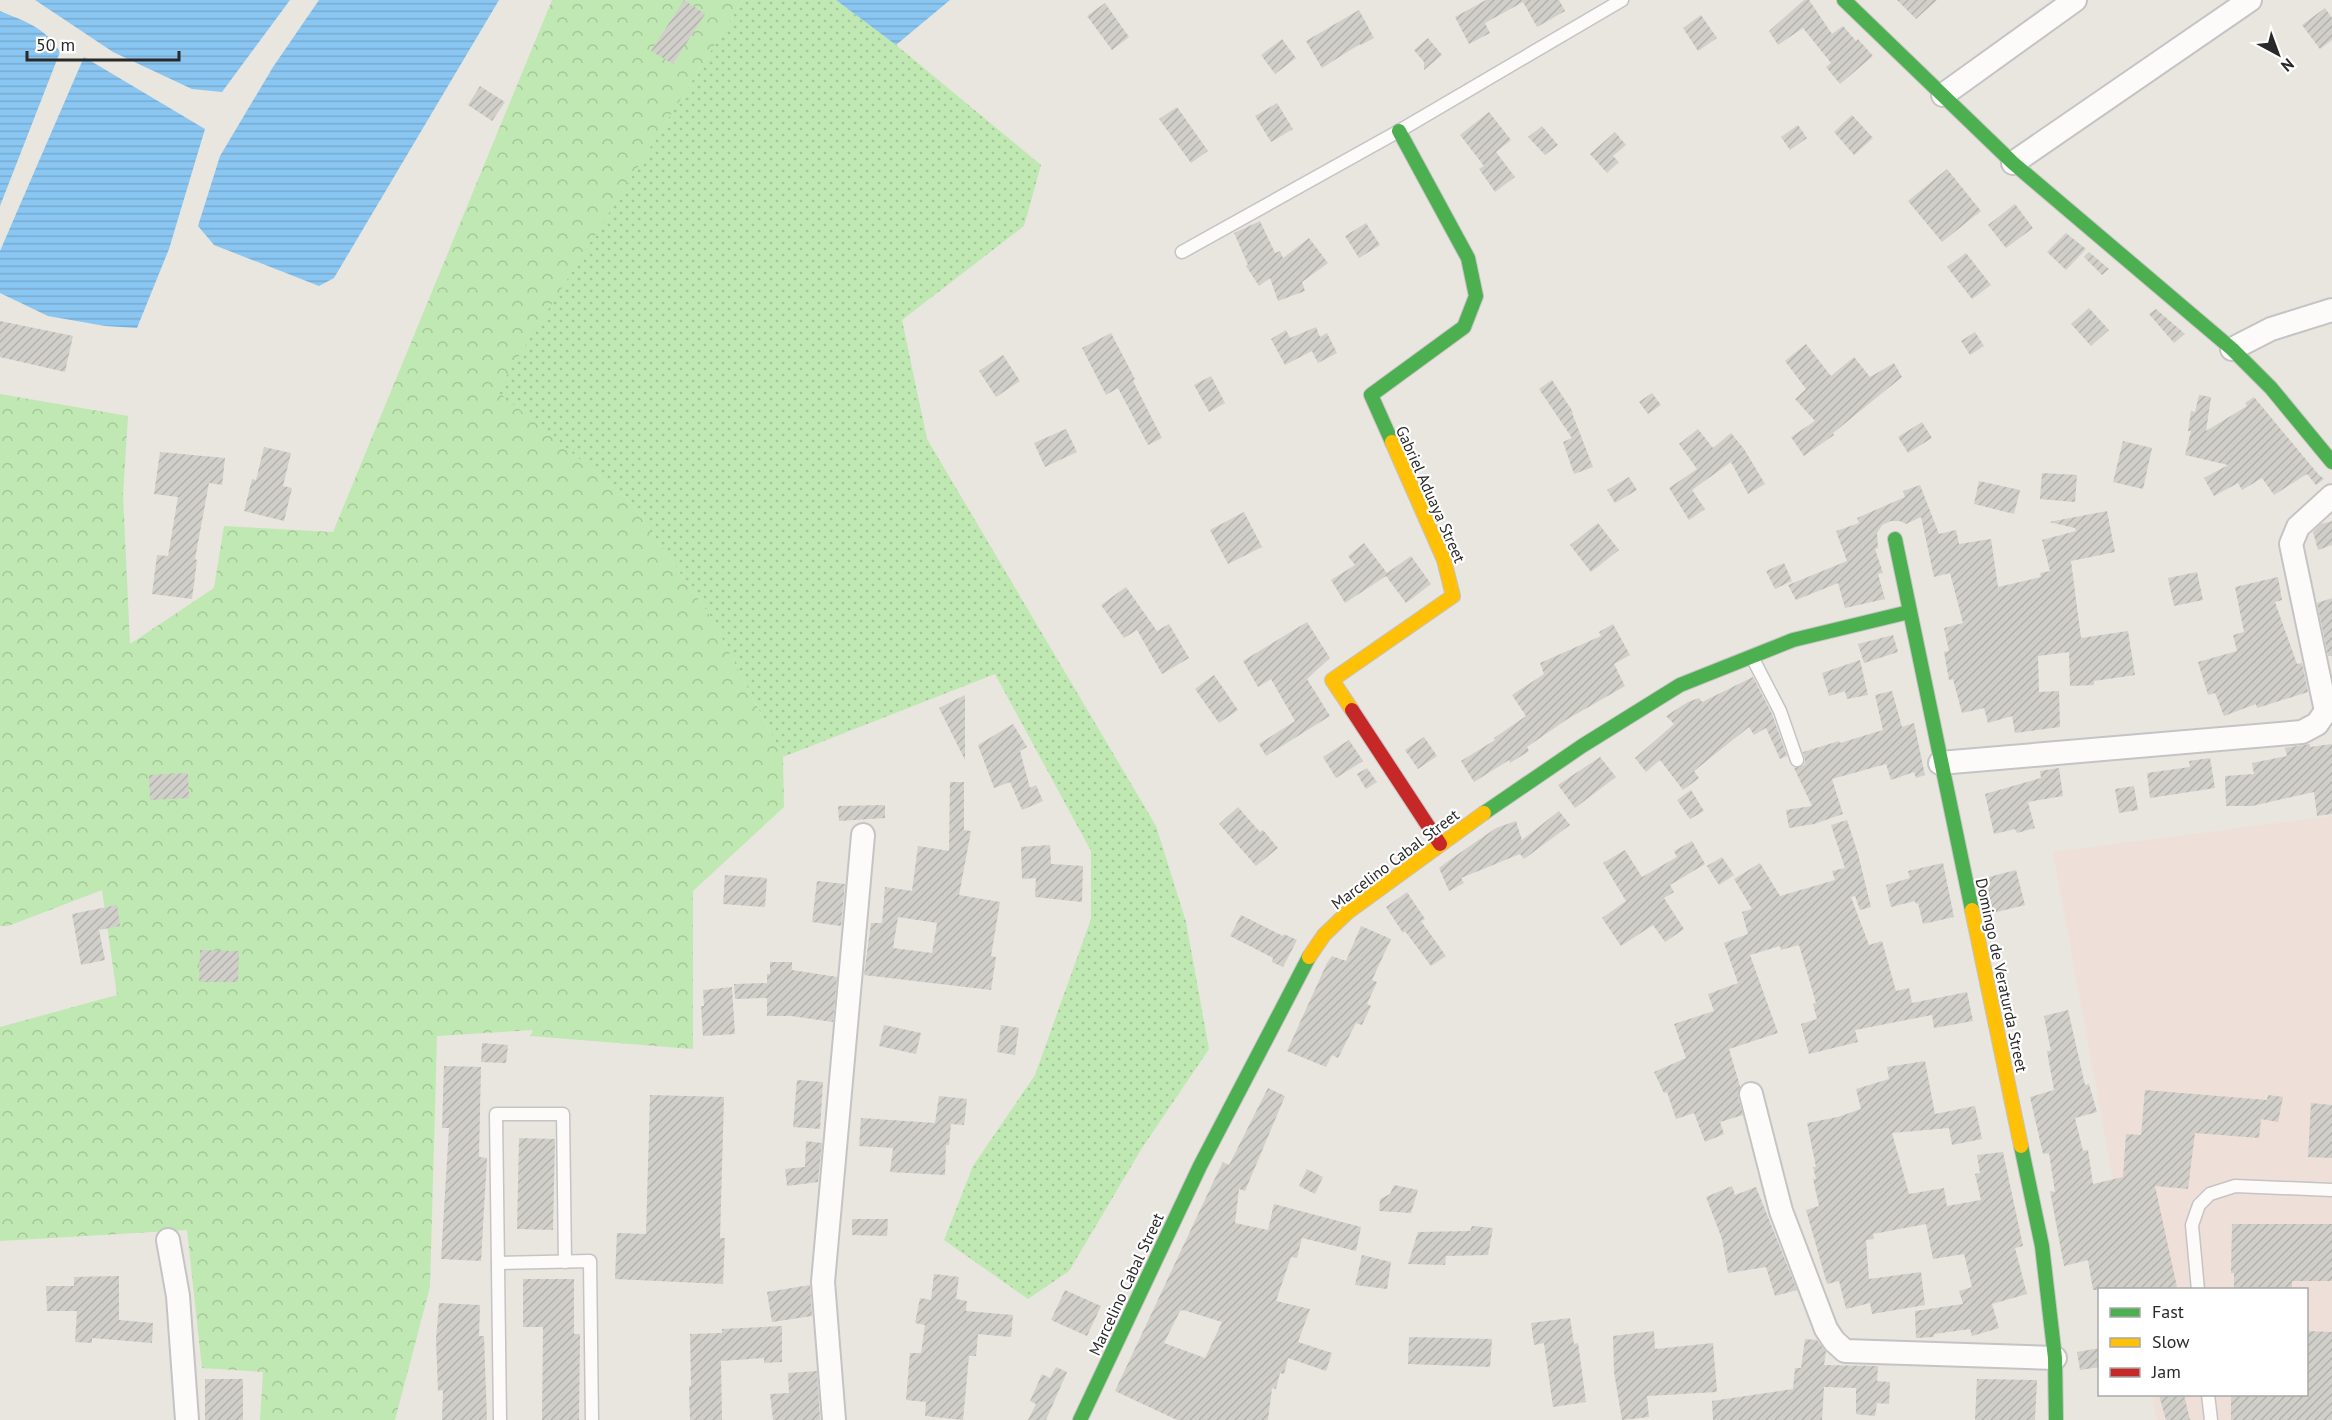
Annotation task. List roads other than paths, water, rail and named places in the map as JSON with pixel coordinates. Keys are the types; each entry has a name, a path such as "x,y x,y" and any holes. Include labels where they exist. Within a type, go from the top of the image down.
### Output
{"street":[{"path":"1844,0 2013,163 2232,349 2271,388 2332,462"},
{"path":"1943,95 2075,0"},
{"path":"2013,163 2250,0"},
{"name":"Gabriel Aduaya Street","path":"1399,131 1468,258 1476,296 1464,327 1371,395 1444,560 1453,596 1332,680 1440,844"},
{"path":"2232,349 2271,329 2332,310"},
{"path":"1940,763 2302,732 2317,724 2326,711 2291,544 2298,527 2332,496"},
{"name":"Domingo de Veraturda Street","path":"1896,539 1940,763 2042,1246 2055,1358 2056,1420"},
{"name":"Marcelino Cabal Street","path":"1080,1420 1200,1166 1311,953 1324,935 1348,912 1440,844 1582,746 1680,685 1793,640 1909,612"},
{"path":"834,1420 823,1282 863,835"},
{"path":"1751,1094 1781,1211 1826,1329 1845,1351 2055,1358"},
{"path":"168,1240 178,1296 187,1420"}],"lane":[{"path":"1182,252 1399,131 1622,0"},
{"path":"1751,655 1780,711 1797,760"},
{"path":"501,1420 496,1114 563,1114 566,1262"},
{"path":"2198,1288 2192,1226 2199,1205 2210,1194 2235,1186 2332,1190"},
{"path":"498,1263 590,1261 591,1420"},
{"path":"2208,1396 2211,1420"}],"water":[{"path":"35,0 290,0 222,92 192,89 113,52"},
{"path":"319,0 499,0 334,278 319,286 214,245 198,226 220,156 273,67"},
{"path":"836,0 950,0 896,45"},
{"path":"0,11 41,31 60,52 0,206"},
{"path":"84,57 205,129 169,249 137,328 105,326 48,316 0,293 0,251"}]}
